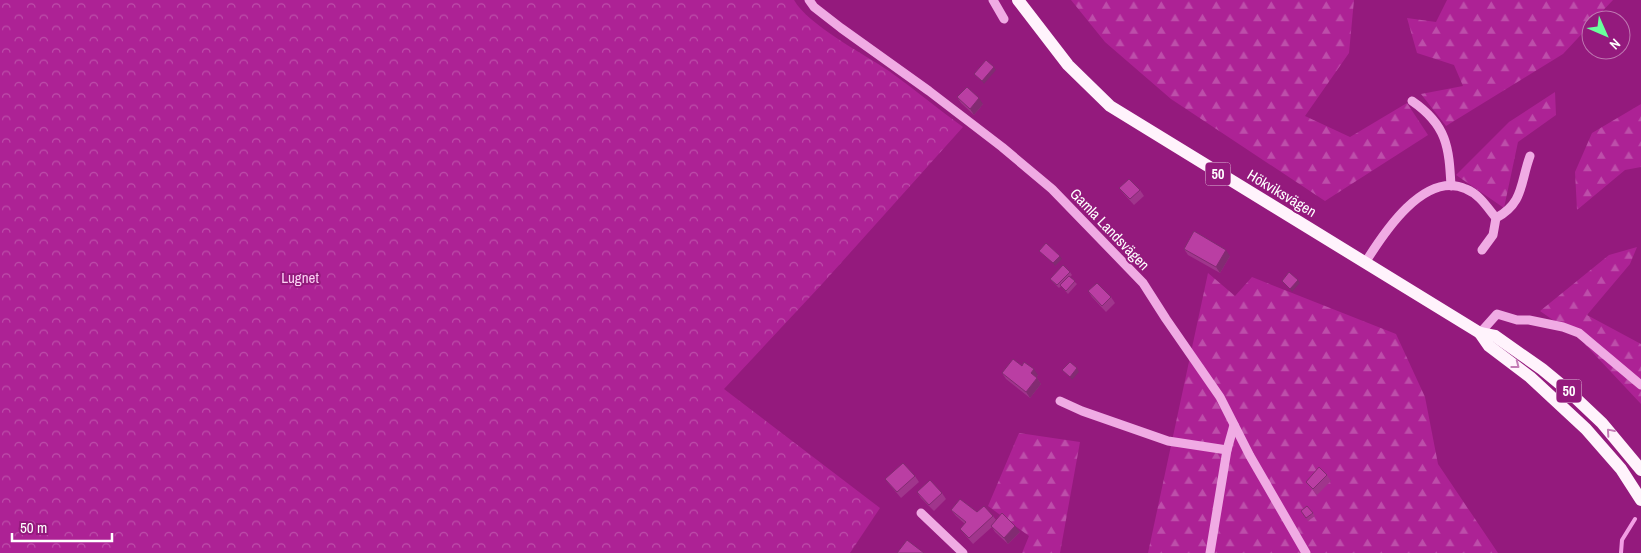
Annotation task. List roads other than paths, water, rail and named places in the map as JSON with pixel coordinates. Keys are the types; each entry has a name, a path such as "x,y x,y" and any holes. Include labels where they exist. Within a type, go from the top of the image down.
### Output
{"main road":[{"name":"Hökviksvägen","path":"1018,0 1068,65 1110,106 1480,333 1495,336 1542,369 1565,388 1602,423 1641,470"},
{"name":"Hökviksvägen","path":"1480,333 1489,346 1530,377 1586,429 1621,469 1641,500"}],"street":[{"name":"Gamla Landsvägen","path":"809,0 841,28 995,141 1052,190 1143,283 1220,397 1306,553"},
{"path":"993,0 1004,19"},
{"path":"1412,101 1435,121 1447,143 1450,156 1451,186"},
{"path":"1496,218 1508,212 1515,203 1522,189 1524,172 1530,156"},
{"path":"1365,263 1379,241 1422,194 1436,188 1451,186 1465,188 1477,195 1496,218 1493,235 1482,250"},
{"path":"1480,333 1497,314 1517,320 1529,320 1563,327 1579,333 1641,384"},
{"path":"1060,401 1082,411 1168,441 1227,450"},
{"path":"1210,553 1227,450 1234,425"},
{"path":"921,513 963,553"}],"waterway":[{"path":"1621,553 1622,540 1635,519"}],"park label":[{"name":"Lugnet","path":"300,277"}]}
